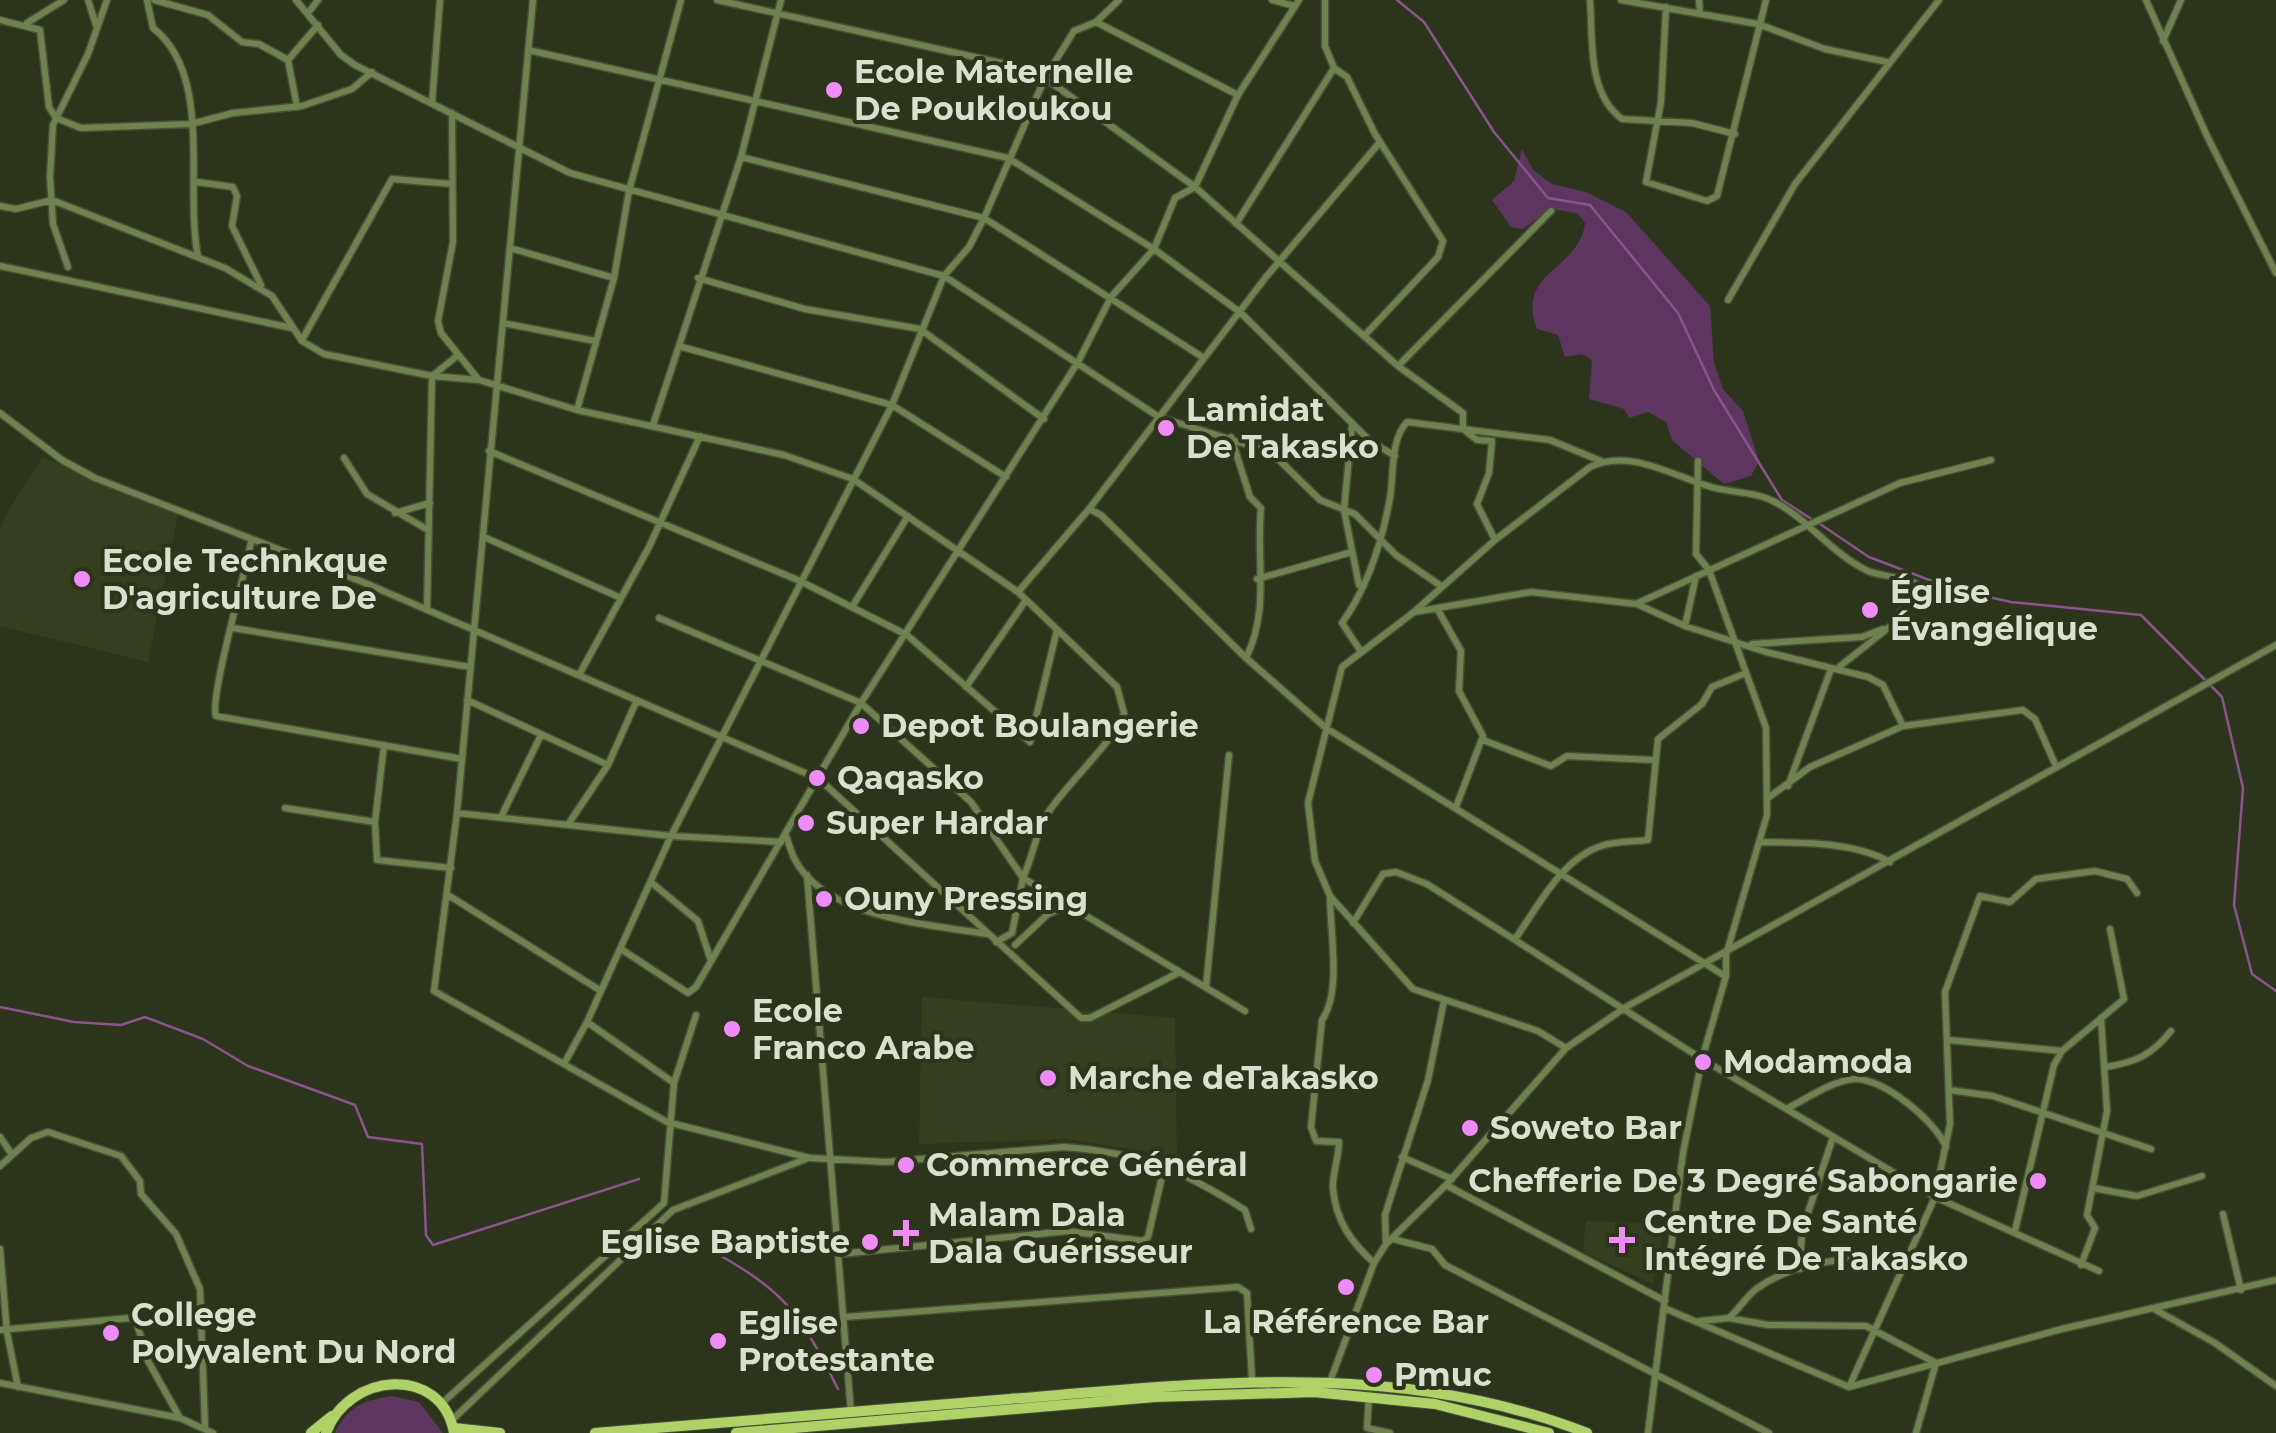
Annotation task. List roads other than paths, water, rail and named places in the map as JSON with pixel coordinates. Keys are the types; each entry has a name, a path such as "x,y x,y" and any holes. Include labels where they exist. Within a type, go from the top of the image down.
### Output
{"main road":[{"path":"736,1433 1252,1380 1332,1379 1447,1396 1587,1433"},
{"path":"311,1433 344,1401 377,1384 420,1390 440,1405 453,1427 500,1433"},
{"path":"595,1433 847,1422 1224,1393 1368,1396 1461,1409 1548,1433"},
{"path":"326,1433 332,1416"}],"street":[{"path":"27,24 64,0"},
{"path":"88,0 96,26"},
{"path":"68,266 55,240 52,200 56,118 88,54 107,0"},
{"path":"198,258 191,124 179,59 171,42 152,28 151,0 208,15 242,42 259,44 288,60"},
{"path":"296,0 341,55 570,173 944,276 1159,417 1271,452 1320,500 1355,514 1396,556 1441,586"},
{"path":"308,13 318,0"},
{"path":"432,103 440,0"},
{"path":"533,0 504,323 494,385 458,813 434,992 667,1122 832,1161 886,1162 1064,1147 1165,1164 1245,1210 1251,1229"},
{"path":"577,410 614,278 629,191 681,0"},
{"path":"716,0 1015,66 1044,78 1194,187 1398,366 1463,413 1463,429"},
{"path":"653,426 740,157 781,0"},
{"path":"564,1064 652,883 670,836 892,405 944,276 969,247 984,218 1044,78 1074,30 1096,22 1119,0"},
{"path":"621,948 688,993 861,703 1044,419 1111,297 1154,248 1174,198 1194,187 1238,94 1297,3 1272,0"},
{"path":"1325,0 1325,46 1334,68 1346,77 1443,248 1365,335"},
{"path":"1590,0 1598,90 1622,119 1692,123 1735,134"},
{"path":"1621,0 1758,24 1824,48 1887,62"},
{"path":"1699,0 1700,13"},
{"path":"1666,7 1662,102 1646,182 1707,201 1717,196 1766,0"},
{"path":"1728,300 1795,184 1939,0"},
{"path":"2146,0 2162,42 2276,273"},
{"path":"2162,42 2181,0"},
{"path":"0,20 40,30 46,93 56,118 80,128 191,124 233,113 297,107 352,89 372,72"},
{"path":"1096,22 1238,94"},
{"path":"288,60 318,25"},
{"path":"528,50 757,98 1008,158 1154,248 1241,313 1377,448 1395,456"},
{"path":"288,60 297,107"},
{"path":"1236,224 1334,68"},
{"path":"452,114 453,242 438,322 457,356 479,380"},
{"path":"1018,592 1089,509 1280,260 1380,142"},
{"path":"740,157 984,218 1204,358"},
{"path":"302,341 392,179 452,184"},
{"path":"197,182 233,188 238,196 232,226 263,288"},
{"path":"0,206 16,209 52,200 198,258 263,288 278,302 302,341 324,354 432,376 479,380 577,410 784,455 853,479 1018,592 1117,687 1124,713 1114,734 1078,772 1045,817 1024,878 1012,934 1020,964"},
{"path":"1398,366 1551,211"},
{"path":"510,248 614,278"},
{"path":"0,266 294,328"},
{"path":"698,278 805,309 920,329 1044,419"},
{"path":"504,323 595,341"},
{"path":"682,346 892,405 1006,477"},
{"path":"432,376 457,356"},
{"path":"428,610 432,376"},
{"path":"2,417 95,478 428,610 819,779 1085,1020 1180,972"},
{"path":"1360,650 1342,623 1353,610 1360,587 1372,569 1399,431 1408,422 1550,440 1602,462 1651,464 1698,483 1774,500 1874,574 1897,574 1918,585 1892,624 1834,669 1787,787"},
{"path":"1352,424 1344,510 1360,587"},
{"path":"1463,429 1477,440 1492,442 1489,473 1477,504 1494,540"},
{"path":"579,675 660,525 700,436"},
{"path":"1231,437 1250,497 1260,508 1257,579 1262,618 1246,658"},
{"path":"489,450 800,581 907,634 1030,742 1057,630"},
{"path":"344,458 367,494 428,530"},
{"path":"1636,604 1900,483 1991,460"},
{"path":"1648,1433 1683,1154 1702,1059 1726,976 1726,955 1768,798 1766,728 1709,570 1696,554 1698,461"},
{"path":"1566,1048 1538,1031 1414,989 1330,896 1314,862 1308,816 1312,779 1342,667 1414,612 1494,540 1602,462"},
{"path":"395,513 430,504"},
{"path":"1089,509 1102,515 1246,658 1326,728 1726,976"},
{"path":"852,607 908,516"},
{"path":"484,537 621,598"},
{"path":"251,542 217,683 213,709 216,716 462,759"},
{"path":"1257,579 1352,552"},
{"path":"1684,626 1697,575"},
{"path":"1414,612 1532,592 1636,604 1684,626 1882,685 1903,726"},
{"path":"966,688 1026,600"},
{"path":"1437,608 1462,650 1459,691 1483,740 1551,766 1561,756 1653,760"},
{"path":"659,618 861,703 971,802 1024,878 1245,1010"},
{"path":"1746,644 1862,636 1892,624"},
{"path":"233,628 470,666"},
{"path":"1332,1379 1374,1263 1566,1048 1626,1007 1726,955 2276,645"},
{"path":"1516,939 1562,874 1596,848 1648,840 1658,739 1702,704 1712,687 1746,672"},
{"path":"467,700 608,765"},
{"path":"569,823 608,765 637,700"},
{"path":"1768,798 1810,768 1903,726 2023,710 2040,729 2056,766"},
{"path":"500,816 541,735"},
{"path":"1456,808 1483,740"},
{"path":"384,746 374,822 377,860 451,868"},
{"path":"1206,987 1228,754"},
{"path":"285,808 374,822"},
{"path":"458,813 670,836 783,838"},
{"path":"783,838 807,875 833,896 878,914 988,934"},
{"path":"1759,842 1832,846 1875,854 1890,862"},
{"path":"1849,1387 1935,1197 1950,1124 1945,992 1980,896 2010,902 2036,879 2095,871 2126,879 2137,894"},
{"path":"1353,922 1377,880 1388,872 1426,884 1626,1007 1702,1059 1935,1197 2099,1270"},
{"path":"807,875 846,1318 847,1422"},
{"path":"652,883 698,921 710,959"},
{"path":"448,895 600,991"},
{"path":"1330,896 1332,989 1330,1010 1322,1020 1310,1119 1316,1141 1339,1142 1333,1187 1343,1227 1350,1241 1374,1263"},
{"path":"1015,946 1048,914 1073,904"},
{"path":"2015,1231 2054,1065 2062,1051 2124,996 2110,929"},
{"path":"996,942 1012,934"},
{"path":"1389,1242 1385,1215 1428,1080 1444,1001"},
{"path":"440,1405 664,1203 667,1122 674,1083 696,1015"},
{"path":"2081,1265 2095,1228 2087,1215 2104,1134 2106,1067 2101,1018"},
{"path":"587,1022 674,1083"},
{"path":"2106,1067 2137,1062 2156,1050 2171,1031"},
{"path":"1949,1040 2062,1051"},
{"path":"1788,1108 1841,1082 1864,1080 1939,1129 1947,1148"},
{"path":"1949,1090 1992,1096 2151,1149"},
{"path":"1939,1129 1950,1124"},
{"path":"0,1166 10,1152 40,1134 62,1134 121,1156 140,1181 141,1194 176,1234 200,1289 205,1426"},
{"path":"1800,1270 1802,1231 1833,1136"},
{"path":"0,1137 10,1152"},
{"path":"1402,1157 1664,1304 1849,1387 2062,1329 2276,1280"},
{"path":"453,1427 673,1210 810,1158"},
{"path":"840,1254 1068,1231 1142,1241 1148,1237 1165,1164"},
{"path":"2093,1188 2138,1196 2202,1176"},
{"path":"2223,1214 2241,1290"},
{"path":"1389,1242 1432,1249 1446,1265 1768,1433"},
{"path":"0,1249 4,1331 18,1387"},
{"path":"1730,1318 1756,1289 1800,1270 1837,1258 1908,1258"},
{"path":"2264,1283 2276,1290"},
{"path":"846,1318 1238,1287 1247,1293 1252,1380"},
{"path":"2156,1310 2215,1343 2276,1386"},
{"path":"4,1331 129,1318 136,1321 148,1360 180,1418"},
{"path":"1699,1322 1730,1318 1768,1324 1847,1323 1876,1330 1936,1363"},
{"path":"1916,1433 1936,1363"},
{"path":"0,1383 180,1418 205,1426 213,1433"},
{"path":"1368,1396 1366,1430 1390,1433"}],"waterway":[{"path":"1397,0 1424,22 1494,132 1548,198 1590,205 1678,313 1714,390 1782,500 1813,520"},
{"path":"1820,524 1869,557 1953,589 2011,602 2141,615 2222,697 2243,788 2234,905 2252,974 2276,991"},
{"path":"0,1007 74,1022 121,1025 145,1017 203,1039 248,1066 355,1105 368,1137 422,1144 426,1235 433,1245 639,1179"},
{"path":"721,1256 763,1284 792,1311 838,1389"}],"place":[{"name":"Ecole Maternelle De Poukloukou","path":"834,90"},
{"name":"Lamidat De Takasko","path":"1166,428"},
{"name":"Ecole Technkque D'agriculture De","path":"82,579"},
{"name":"Église Évangélique","path":"1870,610"},
{"name":"Depot Boulangerie","path":"861,726"},
{"name":"Qaqasko","path":"817,778"},
{"name":"Super Hardar","path":"806,823"},
{"name":"Ouny Pressing","path":"824,899"},
{"name":"Ecole Franco Arabe","path":"732,1029"},
{"name":"Modamoda","path":"1703,1062"},
{"name":"Marche deTakasko","path":"1048,1078"},
{"name":"Soweto Bar","path":"1470,1128"},
{"name":"Commerce Général","path":"906,1165"},
{"name":"Chefferie De 3 Degré Sabongarie","path":"2038,1181"},
{"name":"Malam Dala Dala Guérisseur","path":"906,1233"},
{"name":"Centre De Santé Intégré De Takasko","path":"1622,1240"},
{"name":"Eglise Baptiste","path":"870,1242"},
{"name":"La Référence Bar","path":"1346,1287"},
{"name":"College Polyvalent Du Nord","path":"111,1333"},
{"name":"Eglise Protestante","path":"718,1341"},
{"name":"Pmuc","path":"1374,1375"}]}
